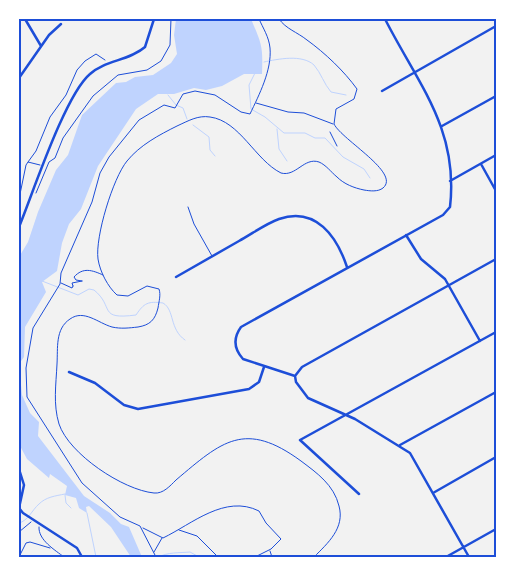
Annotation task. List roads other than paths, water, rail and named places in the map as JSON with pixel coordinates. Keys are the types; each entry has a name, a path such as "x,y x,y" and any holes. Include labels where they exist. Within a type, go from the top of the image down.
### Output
{"street":[{"path":"25,19 41,46"},
{"path":"19,227 76,93 89,74 145,47 154,19"},
{"path":"295,376 246,361 238,353 236,340 242,327 449,210 449,154 442,126 385,19"},
{"path":"19,78 51,32 61,24"},
{"path":"382,91 496,26"},
{"path":"442,126 496,96"},
{"path":"450,181 496,155"},
{"path":"481,164 496,191"},
{"path":"176,277 277,220 297,216 314,221 332,234 338,241 348,267"},
{"path":"406,235 419,256 442,276 449,286 480,341"},
{"path":"469,557 410,453 400,445 348,415 308,398 296,382 295,376 302,367 496,259"},
{"path":"359,494 300,440 496,332"},
{"path":"69,372 95,383 124,405 144,409 249,389 259,382 264,367"},
{"path":"400,445 496,392"},
{"path":"433,493 496,457"},
{"path":"19,469 23,477 24,486 19,508 24,514 77,548 82,557"},
{"path":"19,514 24,514"},
{"path":"446,557 496,530"}],"lane":[{"path":"188,207 194,224 212,256"}],"water":[{"path":"176,19 251,19 261,46 262,74 244,74 222,86 206,90 194,88 174,94 158,94 136,109 98,166 81,209 69,224 62,243 57,271 42,282 46,292 25,327 24,357 19,364 19,257 28,242 38,212 56,170 68,155 82,115 116,83 126,82 135,77 153,75 171,63 177,54 174,35"},
{"path":"19,364 22,395 30,413 39,422 38,436 84,496 110,513 121,524 129,527 142,557 131,557 111,527 89,506 86,507 87,513 79,508 76,498 65,495 67,486 50,474 49,478 27,459 19,444"}],"waterway":[{"path":"264,62 290,58 303,59 314,65 331,92 346,95"},
{"path":"255,73 249,85 251,109 265,117 284,133 305,133 315,138 325,138 343,157 364,169 370,178"},
{"path":"168,95 176,105 183,108 187,119"},
{"path":"193,125 209,137 210,150 215,156"},
{"path":"277,129 279,149 287,161"},
{"path":"42,281 78,295 89,289 94,290 100,296 108,311 116,316 136,315 147,304 154,302 163,303 169,310 176,331 185,340"},
{"path":"19,523 25,520 36,506 45,500 65,494"},
{"path":"65,495 66,503 71,508"},
{"path":"87,513 96,557"},
{"path":"159,557 170,553 190,552 199,557"}]}
